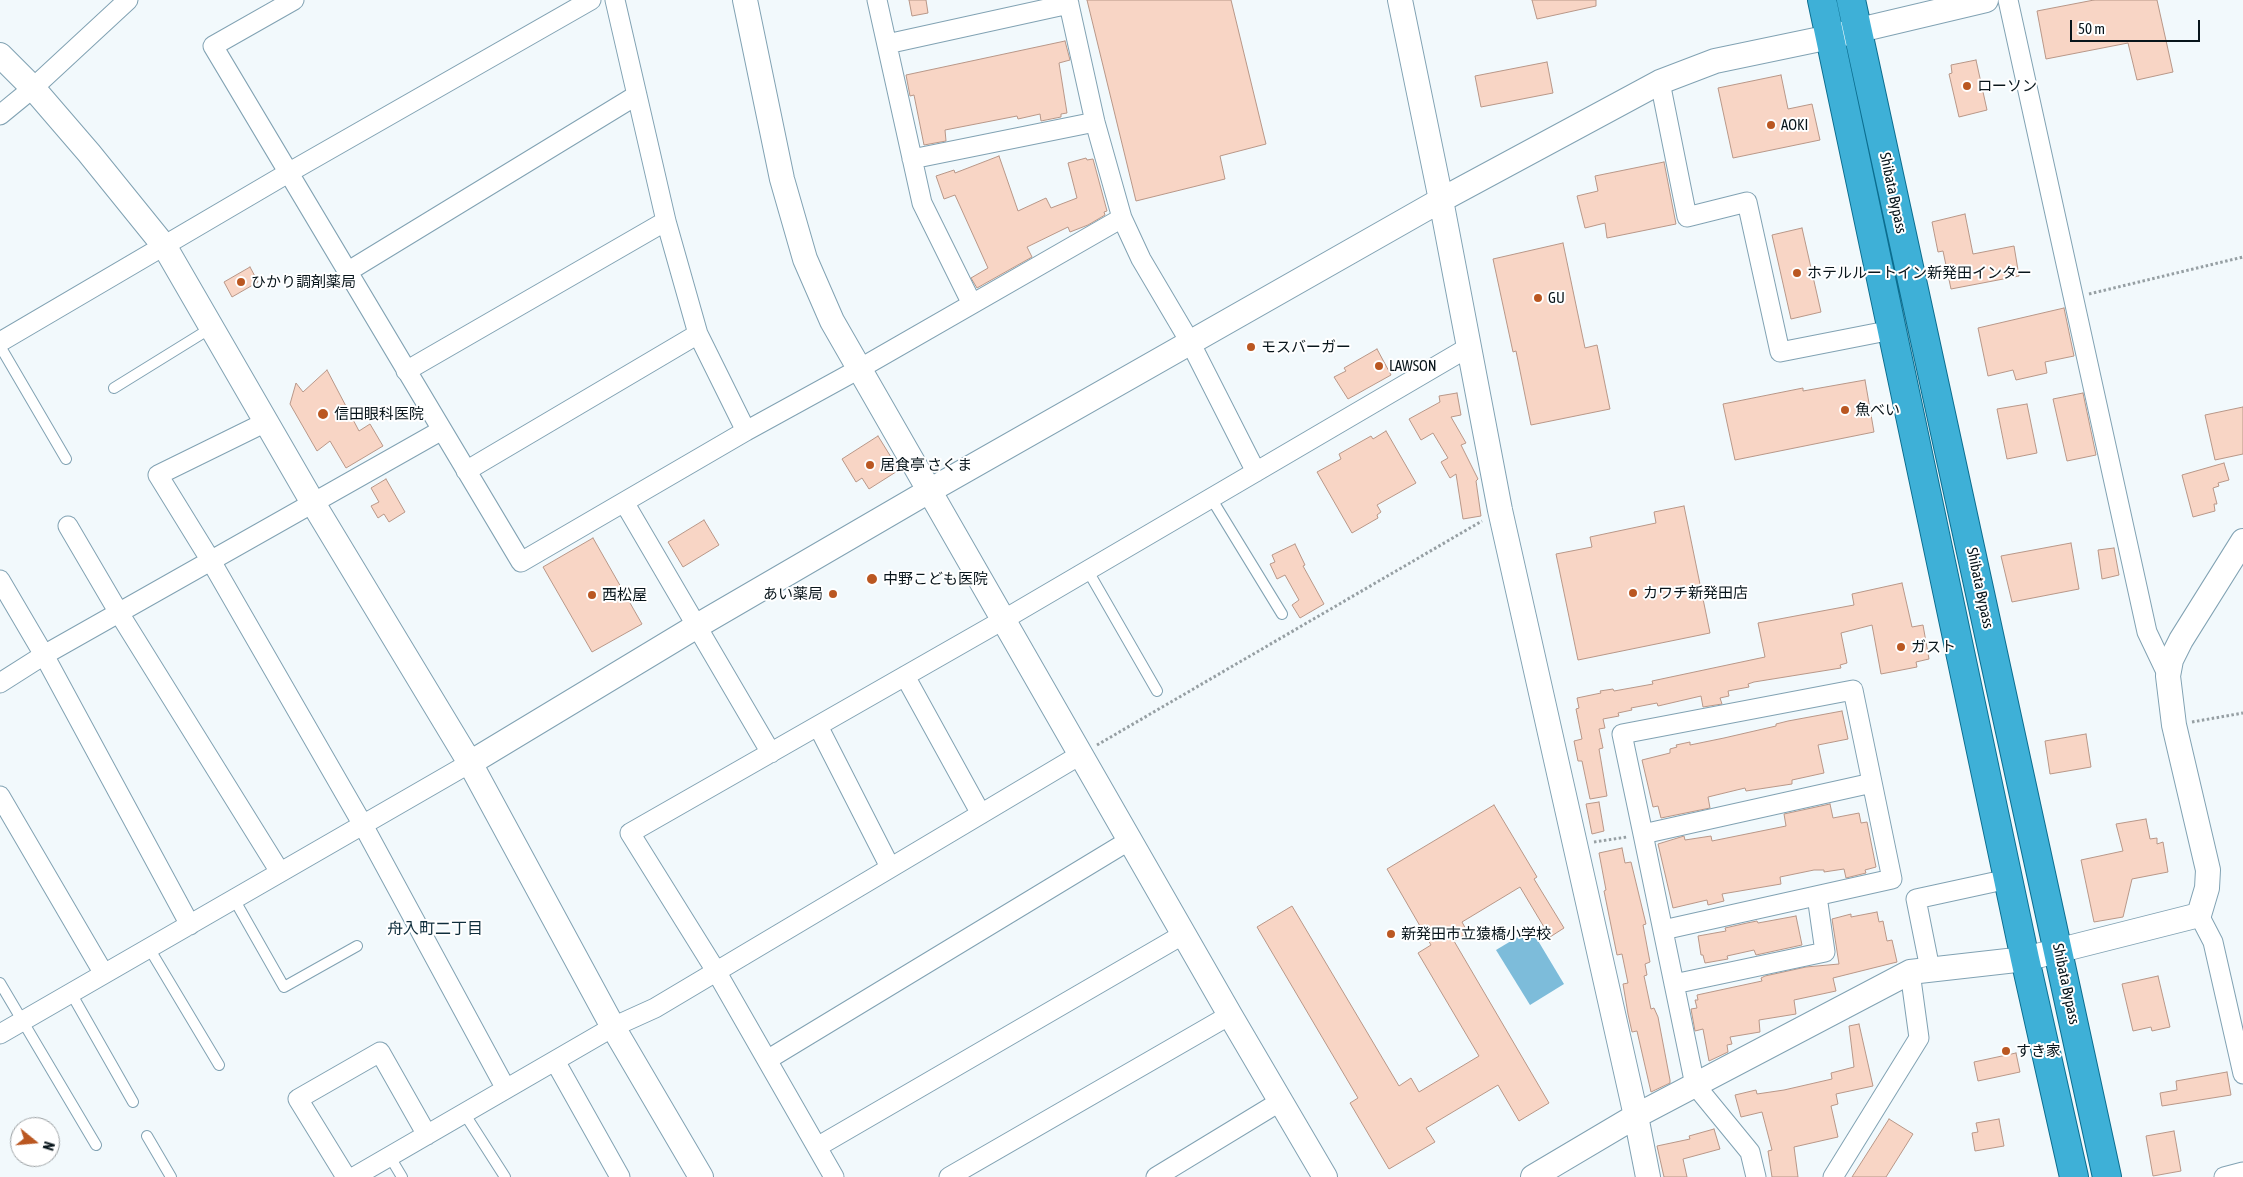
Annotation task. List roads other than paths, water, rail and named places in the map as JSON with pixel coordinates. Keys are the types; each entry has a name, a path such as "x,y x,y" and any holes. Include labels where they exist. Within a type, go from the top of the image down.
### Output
{"highway":[{"name":"Shibata Bypass","path":"1822,0 2025,959 2074,1177"},
{"name":"Shibata Bypass","path":"1852,0 2107,1177"}],"street":[{"path":"0,115 33,88 128,0"},
{"path":"294,0 213,46 521,562 746,431 859,369 1122,218"},
{"path":"0,344 288,173 591,0"},
{"path":"615,0 666,220 698,334 746,431"},
{"path":"744,0 782,179 805,259 832,321 1080,755 1325,1177"},
{"path":"877,0 922,203 972,304"},
{"path":"1400,0 1441,200 1500,510 1576,845 1648,1177"},
{"path":"0,1034 470,763 697,626 1190,342 1441,200 1660,82 1715,60 1858,30 1986,0"},
{"path":"2008,0 2147,632 2168,676"},
{"path":"887,44 1069,2 1095,122 1122,218 1141,259 1190,342 1256,472"},
{"path":"0,55 33,88 164,247 313,503 470,763 613,1027 701,1177"},
{"path":"1660,82 1687,217 1747,202 1780,352 1892,330"},
{"path":"347,272 637,95"},
{"path":"912,159 1095,122"},
{"path":"406,371 666,220"},
{"path":"466,472 698,334"},
{"path":"834,1177 716,971 630,833 1088,571 1469,347"},
{"path":"266,422 158,475 211,561 363,825 506,1089"},
{"path":"0,683 119,613 442,430"},
{"path":"624,502 771,753"},
{"path":"68,526 119,613 280,872"},
{"path":"2243,541 2181,640 2171,660 2168,676 2174,725 2208,870 2207,888 2199,915 2213,942 2243,1074"},
{"path":"0,580 44,656 190,925"},
{"path":"905,676 981,814"},
{"path":"1663,930 1892,879 1853,690 1622,734 1695,1085 1750,1152 1756,1177"},
{"path":"818,726 890,867"},
{"path":"354,1177 613,1027 655,1008 1080,755"},
{"path":"1643,834 1872,783"},
{"path":"0,796 104,974"},
{"path":"767,1060 1130,840"},
{"path":"1833,1177 1919,1038 1920,970 1916,899 2008,878"},
{"path":"1674,984 1825,952 1817,896"},
{"path":"1540,1175 1636,1116 1920,970 2025,959 2199,915"},
{"path":"818,1147 1184,934"},
{"path":"949,1177 1230,1015"},
{"path":"346,1177 298,1099 380,1052 427,1135"},
{"path":"555,1061 620,1177"},
{"path":"1156,1177 1281,1101"},
{"path":"2224,1177 2243,1172"}],"lane":[{"path":"114,388 211,328"},
{"path":"0,344 66,459"},
{"path":"1211,498 1282,614"},
{"path":"1088,571 1157,691"},
{"path":"234,899 284,987 357,946"},
{"path":"149,948 219,1065"},
{"path":"0,983 96,1145"},
{"path":"71,993 133,1102"},
{"path":"464,1113 505,1177"},
{"path":"147,1136 171,1177"},
{"path":"390,1157 402,1177"}],"water":[{"path":"1531,929 1564,984 1530,1005 1496,950"}],"place":[{"name":"ローソン","path":"1967,86"},
{"name":"AOKI","path":"1771,125"},
{"name":"ホテルルートイン新発田インター","path":"1797,273"},
{"name":"ひかり調剤薬局","path":"241,282"},
{"name":"GU","path":"1538,298"},
{"name":"モスバーガー","path":"1251,347"},
{"name":"LAWSON","path":"1379,366"},
{"name":"魚べい","path":"1845,410"},
{"name":"信田眼科医院","path":"323,414"},
{"name":"居食亭 さくま","path":"870,465"},
{"name":"中野こども医院","path":"872,579"},
{"name":"カワチ新発田店","path":"1633,593"},
{"name":"あい薬局","path":"833,594"},
{"name":"西松屋","path":"592,595"},
{"name":"ガスト","path":"1901,647"},
{"name":"新発田市立猿橋小学校","path":"1391,934"},
{"name":"すき家","path":"2006,1051"}],"district":[{"name":"舟入町二丁目","path":"435,929"}]}
